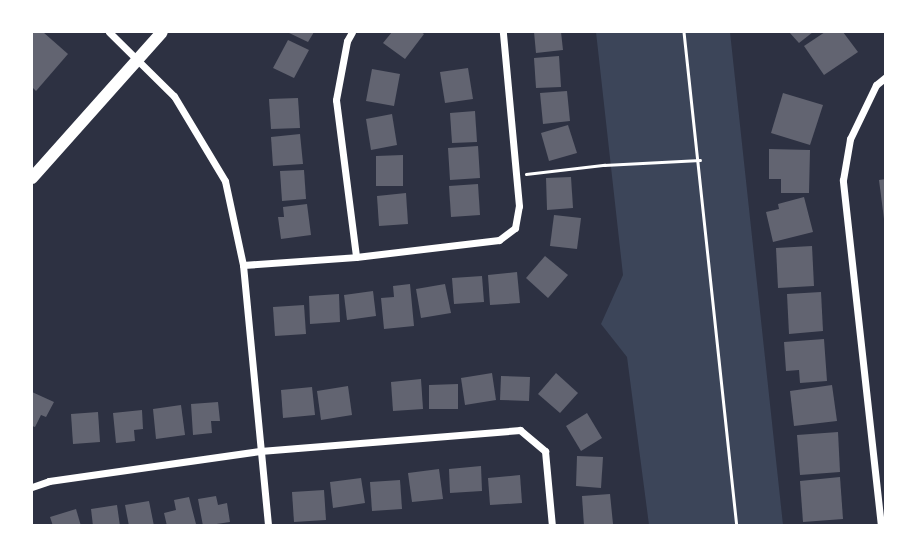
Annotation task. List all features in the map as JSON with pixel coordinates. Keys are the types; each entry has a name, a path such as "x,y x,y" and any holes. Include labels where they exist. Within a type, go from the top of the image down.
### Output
{"main road":[{"path":"32,178 162,32"}],"street":[{"path":"109,32 138,57 174,96 225,181 243,265 268,526"},
{"path":"352,32 347,41 336,100 356,257"},
{"path":"243,265 356,257 499,240 515,228 519,206 503,32"},
{"path":"881,526 844,180 850,139 876,85 886,77"},
{"path":"32,487 48,481 260,451 520,430 545,451 552,526"}],"path":[{"path":"684,32 700,160 737,526"},
{"path":"516,176 604,165 700,160"}],"shaded area":[{"path":"596,32 730,32 783,525 649,525 627,357 601,324 623,275"}],"building":[{"path":"32,32 43,32 68,54 36,91 32,87"},
{"path":"287,32 314,32 308,42"},
{"path":"392,32 424,34 405,59 383,43"},
{"path":"534,32 561,32 563,50 536,53"},
{"path":"789,32 813,32 799,43"},
{"path":"825,32 843,32 858,52 824,75 804,46"},
{"path":"288,40 309,50 294,78 273,68"},
{"path":"559,56 561,87 536,88 534,58"},
{"path":"468,68 473,99 445,103 440,72"},
{"path":"372,69 400,74 394,106 366,101"},
{"path":"567,91 570,121 543,124 540,93"},
{"path":"783,93 823,105 810,145 771,133"},
{"path":"298,98 300,128 271,129 269,99"},
{"path":"475,111 477,142 452,143 450,113"},
{"path":"392,114 397,145 371,150 366,119"},
{"path":"568,125 577,153 549,161 541,133"},
{"path":"300,134 303,164 273,166 271,137"},
{"path":"478,146 480,178 450,180 448,148"},
{"path":"769,149 810,150 809,193 781,193 781,179 769,179"},
{"path":"403,155 403,186 376,186 376,156"},
{"path":"304,170 306,199 282,201 280,171"},
{"path":"571,177 573,208 547,210 546,178"},
{"path":"886,179 886,219 884,219 879,180"},
{"path":"478,184 480,215 451,217 449,186"},
{"path":"406,193 408,224 379,226 377,196"},
{"path":"804,197 813,232 773,242 766,212 779,209 778,204"},
{"path":"307,204 311,235 281,239 278,217 284,217 283,207"},
{"path":"554,215 581,218 577,249 550,246"},
{"path":"812,246 814,286 778,288 776,248"},
{"path":"545,256 568,275 548,298 526,278"},
{"path":"517,272 520,303 490,305 488,275"},
{"path":"482,276 484,302 454,304 452,278"},
{"path":"410,284 414,326 384,329 381,298 394,297 393,286"},
{"path":"445,284 451,313 421,318 416,289"},
{"path":"373,291 376,316 347,320 344,295"},
{"path":"821,292 823,331 789,334 787,294"},
{"path":"339,294 340,322 310,324 309,296"},
{"path":"304,305 306,334 275,336 273,307"},
{"path":"824,339 827,381 800,383 799,370 786,371 784,342"},
{"path":"492,373 496,400 465,405 461,378"},
{"path":"556,373 578,393 560,413 538,394"},
{"path":"501,376 530,377 529,401 500,400"},
{"path":"421,379 423,409 393,411 391,382"},
{"path":"458,384 458,409 429,409 429,385"},
{"path":"832,385 837,421 794,426 790,391"},
{"path":"348,386 352,415 321,420 317,391"},
{"path":"312,387 315,415 283,418 281,390"},
{"path":"32,392 54,402 46,417 41,415 35,427 32,426"},
{"path":"218,402 220,421 211,421 212,433 193,435 191,404"},
{"path":"181,405 185,435 156,439 153,409"},
{"path":"142,410 143,429 134,430 135,441 116,443 113,413"},
{"path":"98,412 100,442 73,444 71,414"},
{"path":"587,413 602,438 581,451 566,426"},
{"path":"838,432 840,472 800,475 797,435"},
{"path":"577,456 603,457 601,488 576,486"},
{"path":"481,466 482,491 450,493 449,469"},
{"path":"439,469 443,499 412,502 408,473"},
{"path":"520,475 522,503 490,505 488,478"},
{"path":"840,477 843,519 803,522 800,481"},
{"path":"361,478 365,503 333,508 330,482"},
{"path":"400,480 402,509 372,511 370,482"},
{"path":"324,490 326,520 294,522 292,492"},
{"path":"610,494 613,524 584,526 582,496"},
{"path":"216,496 218,505 227,503 230,522 203,526 198,499"},
{"path":"189,497 196,524 167,526 164,513 176,510 174,500"},
{"path":"149,501 154,526 129,526 125,505"},
{"path":"117,505 120,526 93,526 91,509"},
{"path":"76,509 81,526 53,526 50,517"}]}
